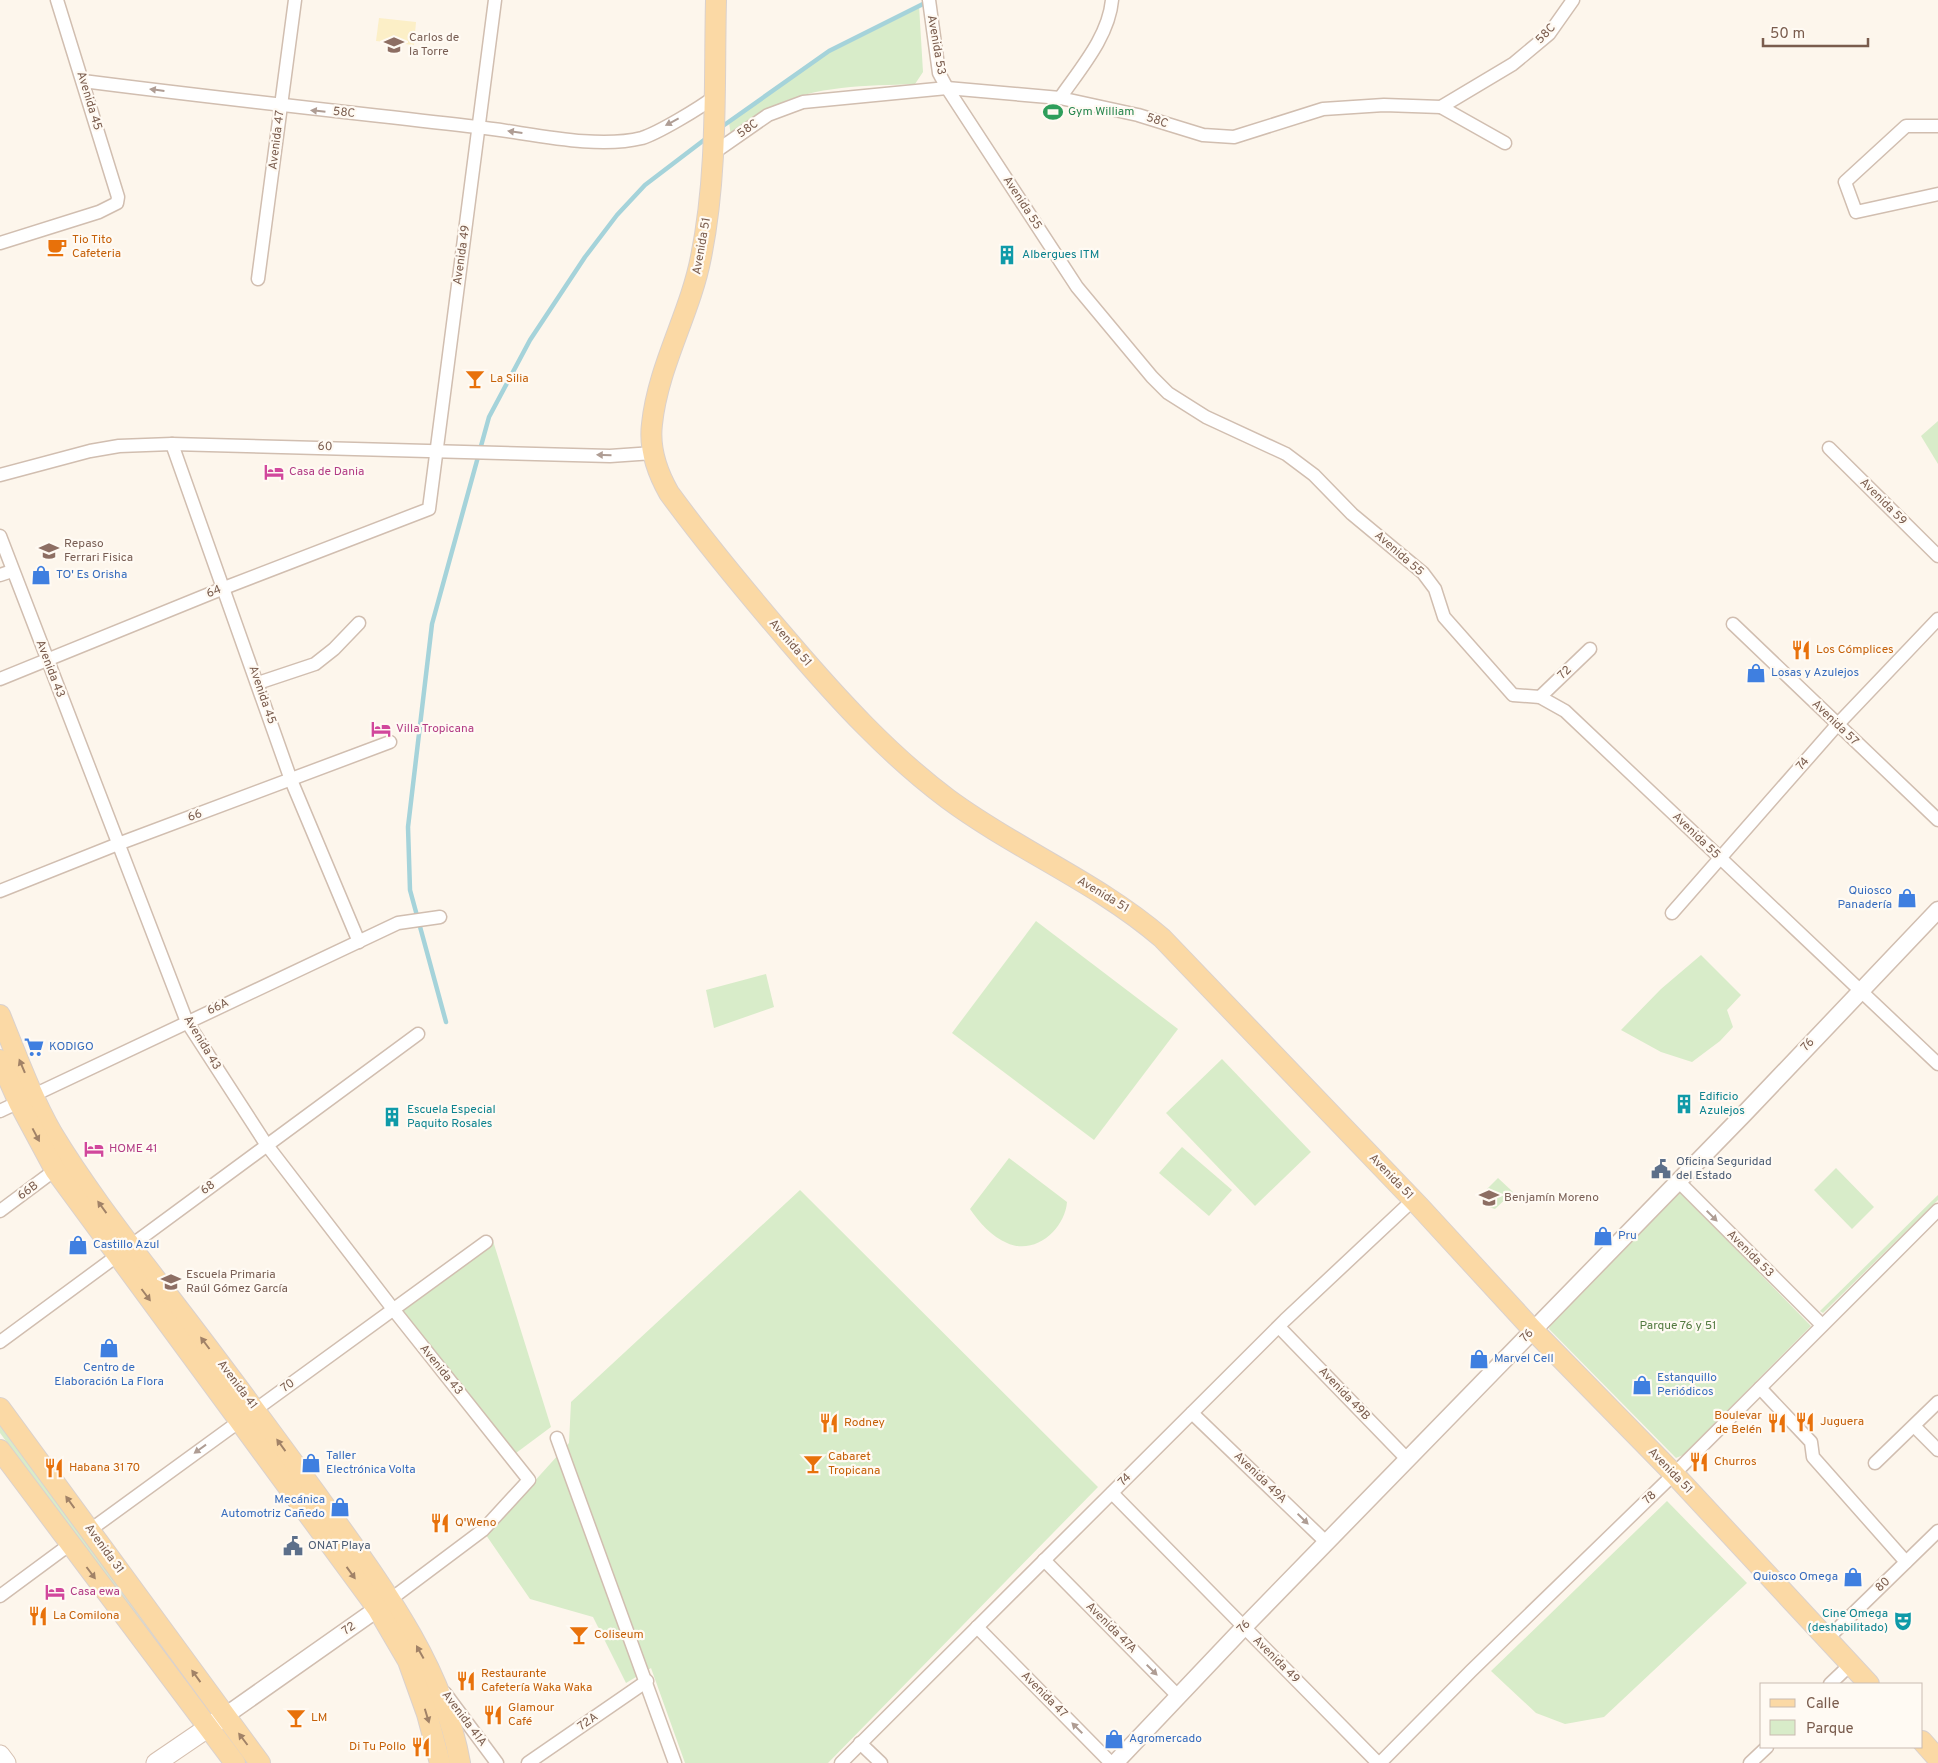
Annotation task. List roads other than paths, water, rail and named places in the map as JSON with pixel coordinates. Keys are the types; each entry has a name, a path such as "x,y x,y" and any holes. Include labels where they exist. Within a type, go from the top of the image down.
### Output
{"main road":[{"name":"Avenida 51","path":"716,0 710,199 702,256 656,399 652,426 653,454 662,480 686,515 753,599 860,721 918,775 948,799 1002,835 1132,912 1162,938 1413,1200 1533,1330 1674,1474 1868,1683"},
{"name":"Avenida 41","path":"0,1015 26,1099 55,1170 124,1251 248,1415 384,1604 431,1675 448,1716 460,1763"},
{"name":"Avenida 41","path":"0,1060 26,1099 52,1132 91,1191 124,1251"},
{"name":"Avenida 31","path":"0,1408 260,1763"},
{"name":"Avenida 31","path":"0,1450 69,1545 235,1763"},
{"name":"Avenida 41","path":"384,1604 427,1714 440,1763"},
{"name":"72","path":"156,1763 225,1716"},
{"path":"1923,1742 1938,1759"},
{"path":"0,1755 6,1763"}],"street":[{"name":"Avenida 45","path":"0,243 99,212 117,203 118,197 84,81 56,0"},
{"name":"Avenida 47","path":"258,279 295,0"},
{"name":"Avenida 49","path":"429,509 435,450 495,0"},
{"name":"Avenida 53","path":"929,0 939,73 947,88"},
{"path":"1060,98 1097,43 1107,22 1112,0"},
{"name":"58C","path":"712,154 768,115 803,102 947,88 1060,98 1138,115 1203,135 1234,137 1323,109 1384,105 1441,107 1513,64 1549,34 1574,0"},
{"name":"58C","path":"84,81 281,107 479,127 591,142 642,138 702,106 714,106"},
{"name":"Avenida 55","path":"947,88 1077,287 1152,377 1168,393 1206,417 1286,454 1314,475 1352,514 1423,573 1435,589 1444,617 1513,695 1540,697 1565,711 1938,1064"},
{"path":"1441,107 1505,143"},
{"path":"1938,126 1906,126 1845,182 1856,212 1938,194"},
{"name":"Avenida 45","path":"172,444 291,780 359,942"},
{"name":"60","path":"0,475 90,451 119,446 172,444 610,456 653,454"},
{"name":"Avenida 59","path":"1829,448 1938,556"},
{"name":"64","path":"0,680 224,588 429,509"},
{"name":"Avenida 43","path":"0,536 6,573 47,662 187,1022 266,1144 393,1309 530,1480"},
{"name":"74","path":"1672,913 1837,725 1938,619"},
{"path":"258,683 315,664 334,649 359,623"},
{"name":"Avenida 57","path":"1733,624 1938,820"},
{"name":"72","path":"1540,697 1590,649"},
{"name":"66","path":"0,892 118,844 390,742"},
{"name":"76","path":"1115,1763 1244,1627 1328,1543 1938,910"},
{"name":"66A","path":"0,1112 398,923 440,917"},
{"name":"68","path":"0,1342 266,1144 418,1034"},
{"name":"66B","path":"0,1212 55,1170"},
{"name":"Avenida 53","path":"1678,1181 1822,1326"},
{"name":"74","path":"840,1763 1279,1327 1413,1200"},
{"name":"78","path":"1379,1763 1674,1474 1938,1210"},
{"name":"70","path":"90,1530 486,1242"},
{"name":"Avenida 49B","path":"1279,1327 1408,1460"},
{"path":"1760,1388 1811,1442 1813,1457 1906,1562"},
{"path":"1876,1463 1938,1402"},
{"name":"Avenida 49A","path":"1192,1413 1328,1543"},
{"path":"1914,1426 1938,1450"},
{"path":"557,1438 647,1681 675,1763"},
{"name":"72","path":"225,1716 384,1604 483,1530 530,1480"},
{"name":"Avenida 49","path":"1112,1493 1379,1763"},
{"name":"80","path":"1827,1639 1938,1531"},
{"path":"0,1596 69,1545"},
{"name":"Avenida 47A","path":"1044,1560 1178,1696"},
{"name":"Avenida 47","path":"977,1627 1111,1763"},
{"path":"1831,1683 1850,1664"},
{"name":"Avenida 41A","path":"431,1675 497,1763"},
{"name":"72A","path":"528,1763 647,1681"},
{"path":"860,1743 881,1763"},
{"path":"1750,1763 1766,1748"}],"waterway":[{"path":"720,128 829,51 929,1"},
{"path":"446,1022 410,890 408,827 432,624 489,417 530,340 585,257 617,215 645,185 708,137"}],"place":[{"name":"Carlos de la Torre","path":"394,45"},
{"name":"Gym William","path":"1053,112"},
{"name":"Tio Tito Cafeteria","path":"57,247"},
{"name":"Albergues ITM","path":"1007,255"},
{"name":"La Silia","path":"475,379"},
{"name":"Casa de Dania","path":"274,472"},
{"name":"Repaso Ferrari Fisica","path":"49,551"},
{"name":"TO' Es Orisha","path":"41,575"},
{"name":"Los Cómplices","path":"1801,650"},
{"name":"Losas y Azulejos","path":"1756,673"},
{"name":"Villa Tropicana","path":"381,729"},
{"name":"Quiosco Panadería","path":"1907,898"},
{"name":"KODIGO","path":"34,1047"},
{"name":"Edificio Azulejos","path":"1684,1104"},
{"name":"Escuela Especial Paquito Rosales","path":"392,1117"},
{"name":"HOME 41","path":"94,1149"},
{"name":"Oficina Seguridad del Estado","path":"1661,1169"},
{"name":"Benjamín Moreno","path":"1489,1198"},
{"name":"Pru","path":"1603,1236"},
{"name":"Castillo Azul","path":"78,1245"},
{"name":"Escuela Primaria Raúl Gómez García","path":"171,1282"},
{"name":"Centro de Elaboración La Flora","path":"109,1348"},
{"name":"Marvel Cell","path":"1479,1359"},
{"name":"Estanquillo Periódicos","path":"1642,1385"},
{"name":"Juguera","path":"1805,1422"},
{"name":"Rodney","path":"829,1423"},
{"name":"Boulevar de Belén","path":"1777,1423"},
{"name":"Churros","path":"1699,1462"},
{"name":"Taller Electrónica Volta","path":"311,1463"},
{"name":"Cabaret Tropicana","path":"813,1464"},
{"name":"Habana 31 70","path":"54,1468"},
{"name":"Mecánica Automotriz Cañedo","path":"340,1507"},
{"name":"Q'Weno","path":"440,1523"},
{"name":"ONAT Playa","path":"293,1546"},
{"name":"Quiosco Omega","path":"1853,1577"},
{"name":"Casa ewa","path":"55,1592"},
{"name":"La Comilona","path":"38,1616"},
{"name":"Cine Omega (deshabilitado)","path":"1903,1621"},
{"name":"Coliseum","path":"579,1635"},
{"name":"Restaurante Cafetería Waka Waka","path":"466,1681"},
{"name":"Glamour Café","path":"493,1715"},
{"name":"LM","path":"296,1718"},
{"name":"Agromercado","path":"1114,1739"},
{"name":"Di Tu Pollo","path":"421,1747"}],"park label":[{"name":"Parque 76 y 51","path":"1678,1326"}]}
